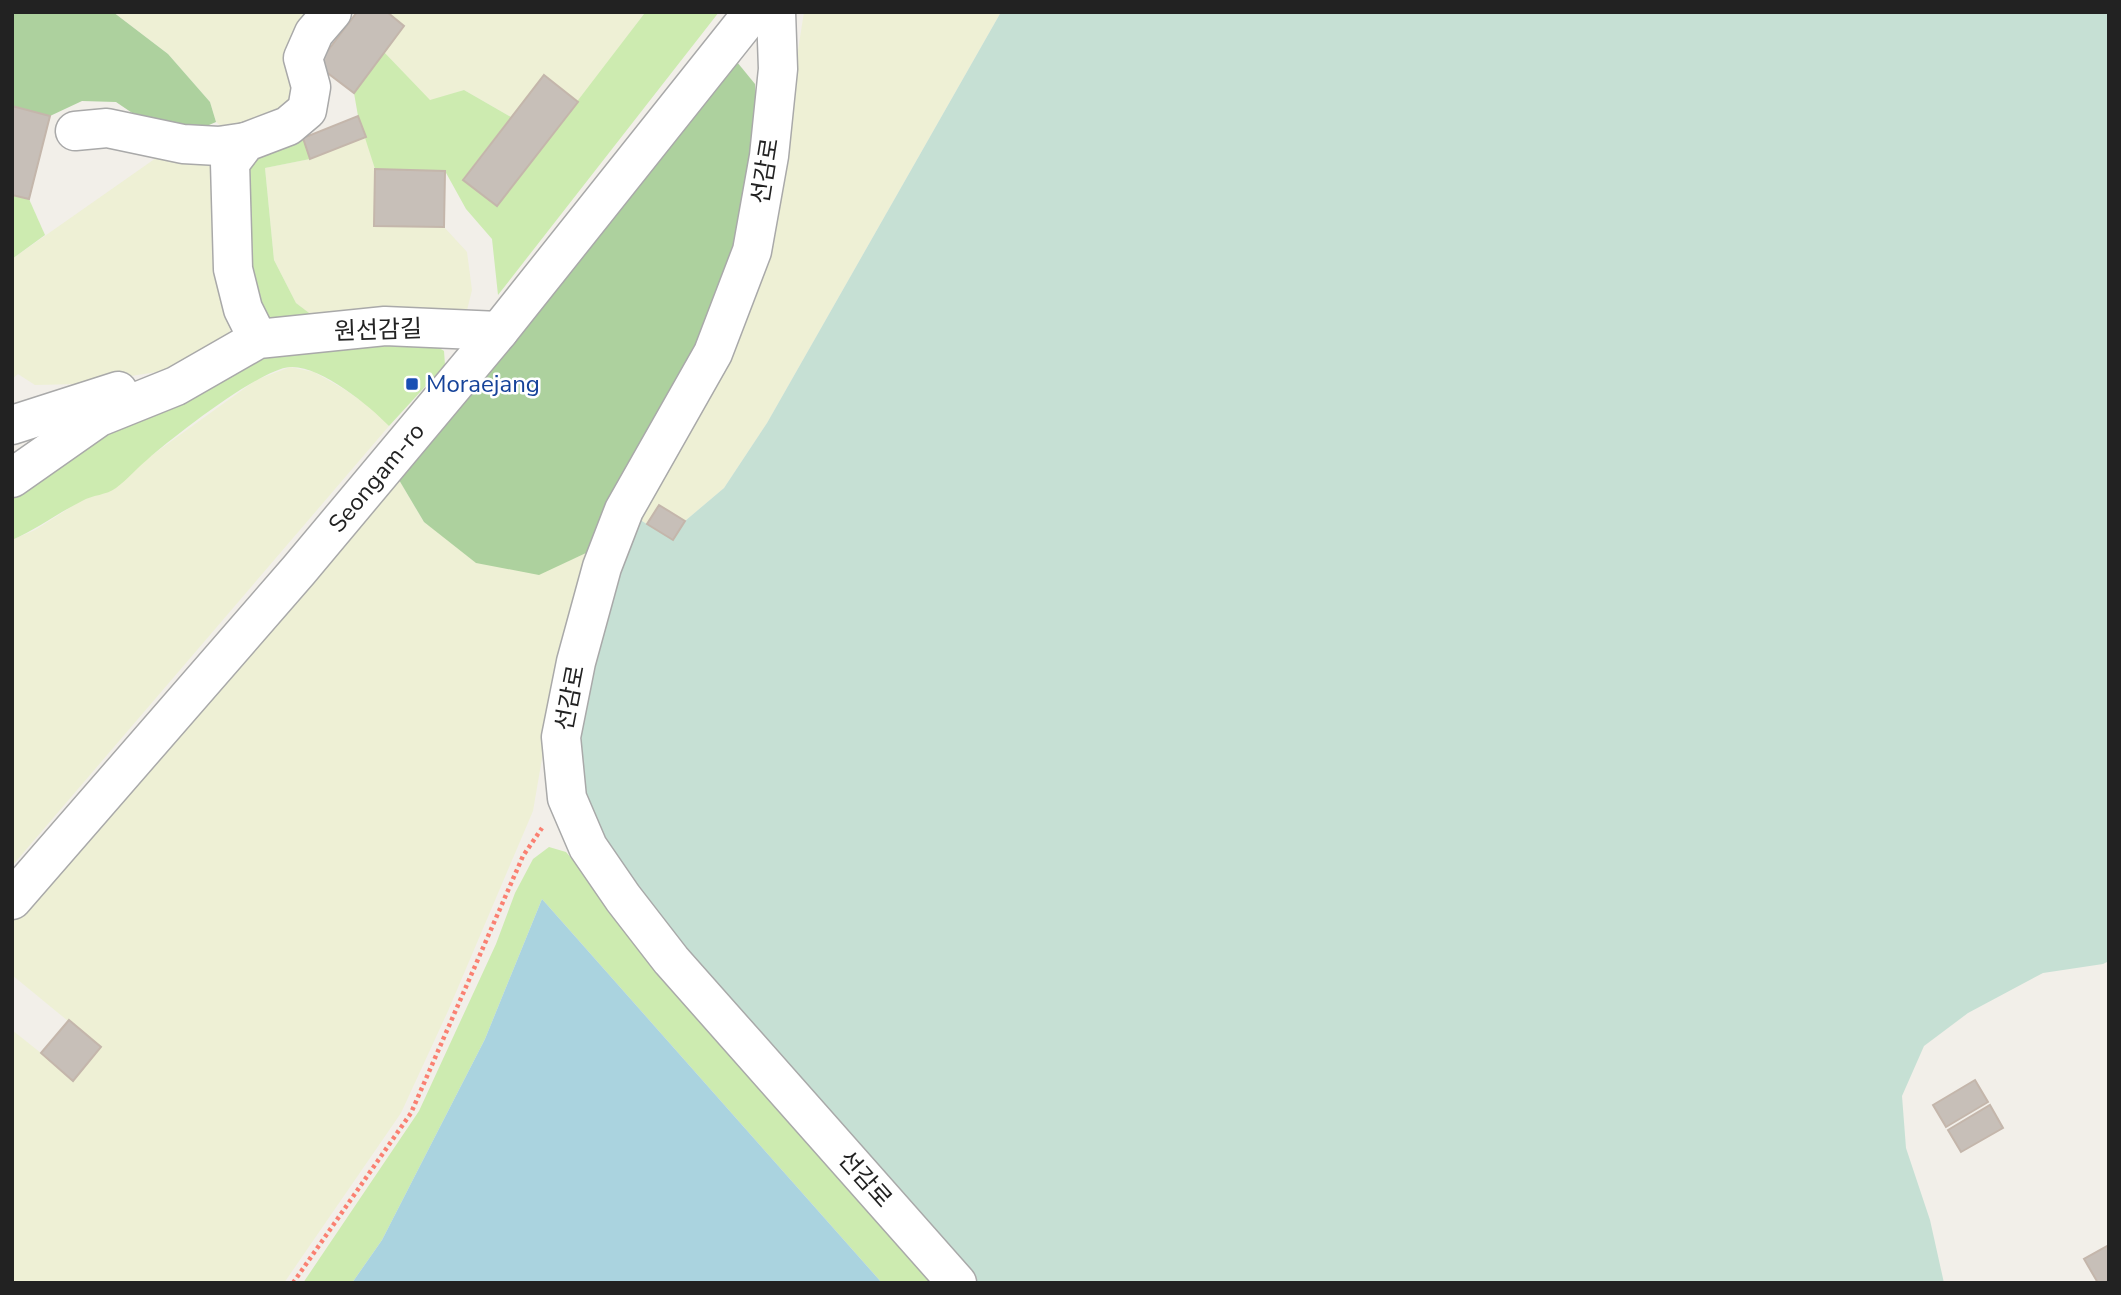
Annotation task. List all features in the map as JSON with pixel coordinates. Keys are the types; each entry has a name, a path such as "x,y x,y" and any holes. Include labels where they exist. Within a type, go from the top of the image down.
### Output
{"street":[{"path":"75,131 107,128 195,145 219,146 246,142 288,125 307,110 311,87 303,58 314,33 332,12"},
{"name":"Seongam-ro","path":"12,900 299,570 499,331 753,12"},
{"name":"선감로","path":"776,12 778,69 752,251 713,354 624,510 602,567 576,662 561,737 567,798 588,847 671,960 957,1283"},
{"path":"246,142 230,163 233,269 243,309 258,339"},
{"name":"원선감길","path":"12,478 99,417 176,386 258,339 385,326 499,331"},
{"name":"원선감길","path":"12,425 127,388 176,386"}],"path":[{"path":"293,1283 411,1113 523,856 546,822 567,798"}],"green space":[{"path":"12,12 113,12 168,54 210,102 216,122 188,134 150,125 116,102 82,101 50,116 12,106"},
{"path":"113,12 314,12 295,94 283,110 229,132 216,122 210,102 168,54"},
{"path":"387,12 644,14 578,102 544,75 511,117 464,90 430,101 384,52 404,26"},
{"path":"643,12 719,12 498,295 492,239 466,209 445,171 375,169 358,116 354,93 384,52 430,100 464,90 511,117 463,179 497,206"},
{"path":"804,12 1001,12 767,423 724,488 685,521 673,540 637,518 781,158"},
{"path":"1001,12 2109,12 2109,961 2043,973 1968,1013 1924,1046 1902,1096 1906,1148 1930,1220 1944,1283 975,1283 681,953 610,848 593,813 583,783 581,741 594,649 637,518 673,540 685,521 724,488 767,423"},
{"path":"737,62 755,84 758,131 753,195 713,326 650,445 586,553 539,575 476,563 424,522 399,480"},
{"path":"366,137 375,169 374,225 444,227 467,252 472,290 467,310 451,316 317,319 296,303 274,260 265,168 310,159"},
{"path":"303,138 310,159 265,168 274,260 296,303 317,319 271,321 255,301 246,264 248,161"},
{"path":"166,151 215,165 212,206 215,258 228,304 231,328 223,346 195,366 80,384 35,385 18,374 12,379 12,259"},
{"path":"12,195 29,199 45,235 12,259"},
{"path":"432,343 444,351 445,365 389,426 344,388 315,373 290,367 276,371 238,391 196,421 116,488 86,499 12,540 12,487 44,463 218,377 296,344"},
{"path":"290,367 314,372 344,389 373,409 389,426 12,866 12,540 35,530 82,500 114,489 148,458 256,380"},
{"path":"399,480 424,522 539,574 586,553 585,567 557,671 533,811 448,1011 401,1113 284,1283 12,1283 12,1030 41,1053 68,1021 12,975 12,922 159,760"},
{"path":"549,847 566,852 942,1283 882,1283 542,899 485,1039 382,1240 352,1283 303,1283 419,1111 496,944 515,893 533,859"}],"water":[{"path":"542,899 882,1283 352,1283 382,1240 485,1039"}],"building":[{"path":"357,12 387,12 404,26 354,93 317,65"},
{"path":"544,75 578,102 497,206 463,180"},
{"path":"12,106 50,116 29,199 12,195"},
{"path":"358,116 366,137 310,159 303,138"},
{"path":"375,169 445,171 444,227 374,226"},
{"path":"659,505 685,521 673,540 647,524"},
{"path":"69,1020 101,1047 73,1081 41,1053"},
{"path":"1975,1080 1988,1102 1946,1127 1933,1105"},
{"path":"1990,1105 2003,1128 1961,1152 1948,1130"},
{"path":"2109,1245 2109,1283 2098,1283 2084,1259"}],"place":[{"name":"Moraejang","path":"412,384"}]}
